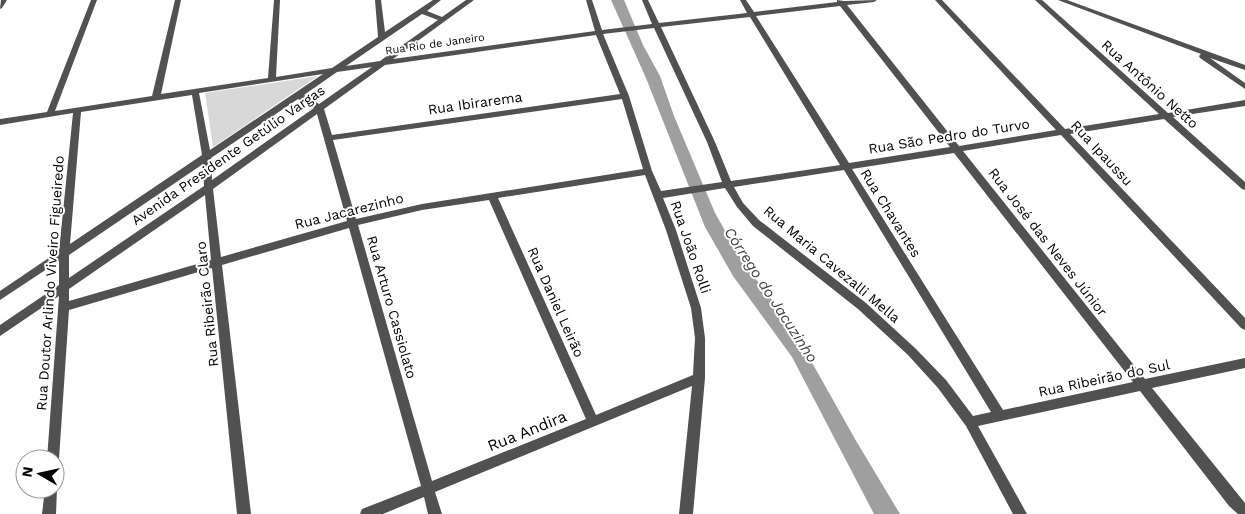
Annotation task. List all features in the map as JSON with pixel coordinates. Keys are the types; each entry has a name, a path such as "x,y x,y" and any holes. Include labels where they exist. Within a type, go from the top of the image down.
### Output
{"street":[{"path":"0,7 4,0"},
{"path":"50,114 94,0"},
{"path":"156,97 178,0"},
{"path":"272,79 277,0"},
{"path":"378,0 382,37"},
{"name":"Avenida Presidente Getúlio Vargas","path":"0,296 438,0"},
{"name":"Avenida Presidente Getúlio Vargas","path":"0,331 209,187 471,0"},
{"name":"Rua João Rolli","path":"589,0 599,33 625,96 648,171 686,272 696,308 700,338 699,378 686,514"},
{"name":"Rua Maria Cavezalli Mella","path":"645,0 711,142 728,185 740,205 756,222 862,306 912,352 942,384 970,422 1019,510"},
{"name":"Rua Chavantes","path":"743,0 1000,416"},
{"name":"Rua Rio de Janeiro","path":"0,122 382,63 599,33 752,16 841,2 874,0"},
{"name":"Rua Ipaussu","path":"938,0 1064,131 1245,325"},
{"name":"Rua Antônio Netto","path":"1038,0 1164,116 1245,187"},
{"path":"1061,0 1245,68"},
{"name":"Rua José das Neves Júnior","path":"841,2 1234,501 1245,512"},
{"path":"421,11 443,20"},
{"path":"1194,50 1245,87"},
{"name":"Rua Ribeirão Claro","path":"196,91 207,156 216,262 244,514"},
{"path":"298,95 320,108"},
{"name":"Rua Ibirarema","path":"328,138 625,96"},
{"name":"Rua São Pedro do Turvo","path":"658,195 1245,103"},
{"name":"Rua Arturo Cassiolato","path":"320,108 435,514"},
{"name":"Rua Doutor Arlindo Viveiro Figueiredo","path":"54,449 64,307 64,253 77,110"},
{"name":"Rua Jacarezinho","path":"64,307 352,223 422,207 648,171"},
{"name":"Rua Daniel Leirão","path":"492,196 594,421"},
{"name":"Rua Ribeirão do Sul","path":"970,422 1245,363"},
{"name":"Rua Andira","path":"366,514 699,378"},
{"path":"49,514 50,499"}],"shaded area":[{"path":"611,0 624,0 643,45 660,76 674,116 715,213 744,264 788,320 900,514 874,514 792,357 733,276 705,227 646,78"},
{"path":"318,76 213,147 205,93"}],"water label":[{"name":"Córrego do Jacuzinho","path":"771,295"}]}
